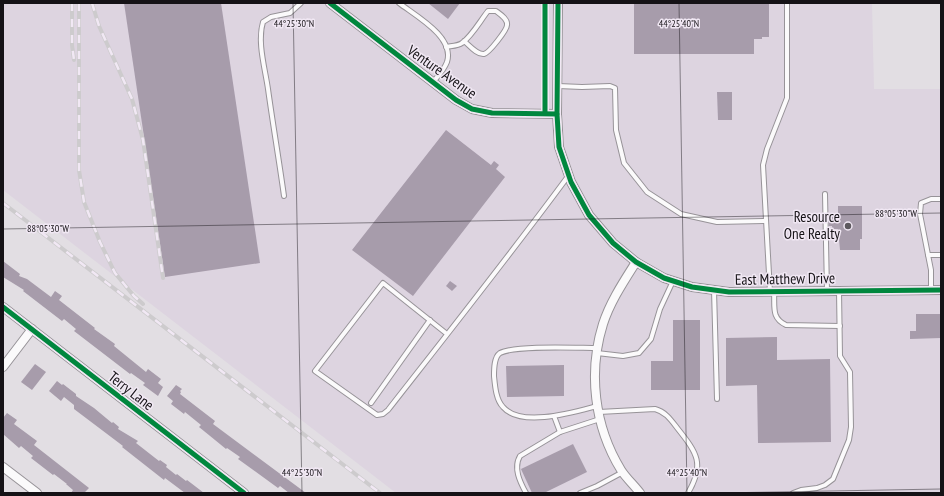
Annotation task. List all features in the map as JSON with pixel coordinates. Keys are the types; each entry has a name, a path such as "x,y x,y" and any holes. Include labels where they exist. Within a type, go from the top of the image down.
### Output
{"street":[{"name":"Venture Avenue","path":"330,3 456,100 472,109 492,113 557,114"},
{"name":"East Matthew Drive","path":"558,3 557,114 559,147 571,182 589,215 613,243 636,262 664,278 692,287 729,292 941,290"},
{"path":"636,262 618,292 604,323 595,363 598,412 605,439 623,472 640,493"},
{"name":"Terry Lane","path":"3,307 244,493"},
{"path":"3,367 32,329"},
{"path":"3,467 37,493"}],"lane":[{"path":"284,196 264,62 261,28 263,22 271,17 290,13 301,3"},
{"path":"399,3 437,32 445,42 447,60 444,68 433,82"},
{"path":"787,3 787,98 767,149 763,165 772,292 776,318 779,322 786,325 840,326"},
{"path":"446,47 461,44 488,11 496,11 507,20 508,25 505,31 489,52 484,54 479,53 464,41"},
{"path":"557,86 610,86 615,88 616,130 624,163 647,192 681,214 717,222 766,221"},
{"path":"447,334 383,284 315,371 377,415 383,414 388,410 447,334 530,227 569,175"},
{"path":"825,194 827,291"},
{"path":"931,290 931,270 920,214 921,203 931,198 941,199"},
{"path":"928,255 941,255"},
{"path":"673,280 660,309 651,339 638,353 623,356 598,351 568,348 519,349 499,354 496,358 494,374 496,391 502,406 508,412 522,417 544,418 598,412 655,409 662,411 670,418 693,449 697,459 698,472 696,480 688,493"},
{"path":"714,290 717,398"},
{"path":"793,493 801,490 817,488 825,485 833,479 849,440 851,427 850,372 840,356 839,291"},
{"path":"371,403 430,320"},
{"path":"526,493 522,486 517,469 517,461 520,456 560,432 598,412"},
{"path":"554,416 560,432"},
{"path":"580,493 623,472"}],"shaded area":[{"path":"3,3 872,3 874,89 941,89 941,493 396,493 3,190"}],"building":[{"path":"124,3 221,3 260,263 165,277"},
{"path":"428,3 460,3 448,19"},
{"path":"634,3 769,3 769,37 754,39 754,54 634,54"},
{"path":"717,92 732,92 732,120 718,120"},
{"path":"446,130 491,165 494,161 499,165 496,169 505,177 413,296 352,250"},
{"path":"838,206 862,206 862,239 860,239 860,250 840,250 838,229 832,229 832,226 829,226 829,220 832,219 832,216 838,216"},
{"path":"3,261 20,274 19,276 27,279 51,297 55,291 62,296 59,300 115,344 114,346 146,372 148,369 161,379 158,383 163,387 158,396 143,385 145,383 131,373 130,374 74,331 76,329 64,319 62,321 23,291 24,290 3,277"},
{"path":"450,281 457,286 452,291 446,286"},
{"path":"916,314 941,314 941,338 910,339 910,331 916,331"},
{"path":"673,320 700,320 700,390 651,390 651,361 673,361"},
{"path":"777,337 777,360 830,359 831,442 758,443 757,385 726,386 726,338"},
{"path":"35,364 46,372 32,390 21,382"},
{"path":"564,365 564,396 507,397 506,366"},
{"path":"57,381 62,385 63,384 76,394 76,396 94,408 112,423 113,422 119,427 118,429 138,441 136,443 159,461 160,460 167,465 166,467 176,475 177,474 186,481 187,480 204,493 185,493 165,478 164,480 122,447 123,446 74,409 74,405 64,397 61,401 49,391"},
{"path":"176,385 182,389 180,394 215,421 213,424 306,493 289,493 280,486 278,488 238,459 240,457 227,448 226,449 199,427 201,425 185,412 184,414 171,404 173,401 167,396"},
{"path":"7,413 17,420 14,424 37,441 34,445 89,488 84,493 71,493 73,490 67,484 31,458 33,456 21,446 19,448 3,434 3,418"},
{"path":"573,444 587,472 544,493 532,493 521,469"}],"railway":[{"path":"72,3 72,45 74,60"},
{"path":"79,3 79,170 84,202 100,242 115,273 134,296 143,304"},
{"path":"92,3 99,26 132,99 143,140 163,278"},
{"path":"3,203 380,493"}],"cycle path":[{"path":"330,3 456,100 472,109 492,113 557,114"},
{"path":"545,3 545,113"},
{"path":"558,3 557,114 559,147 571,182 589,215 613,243 636,262 664,278 692,287 729,292 941,290"},
{"path":"3,307 244,493"}],"place":[{"name":"Resource One Realty","path":"848,226"}]}
